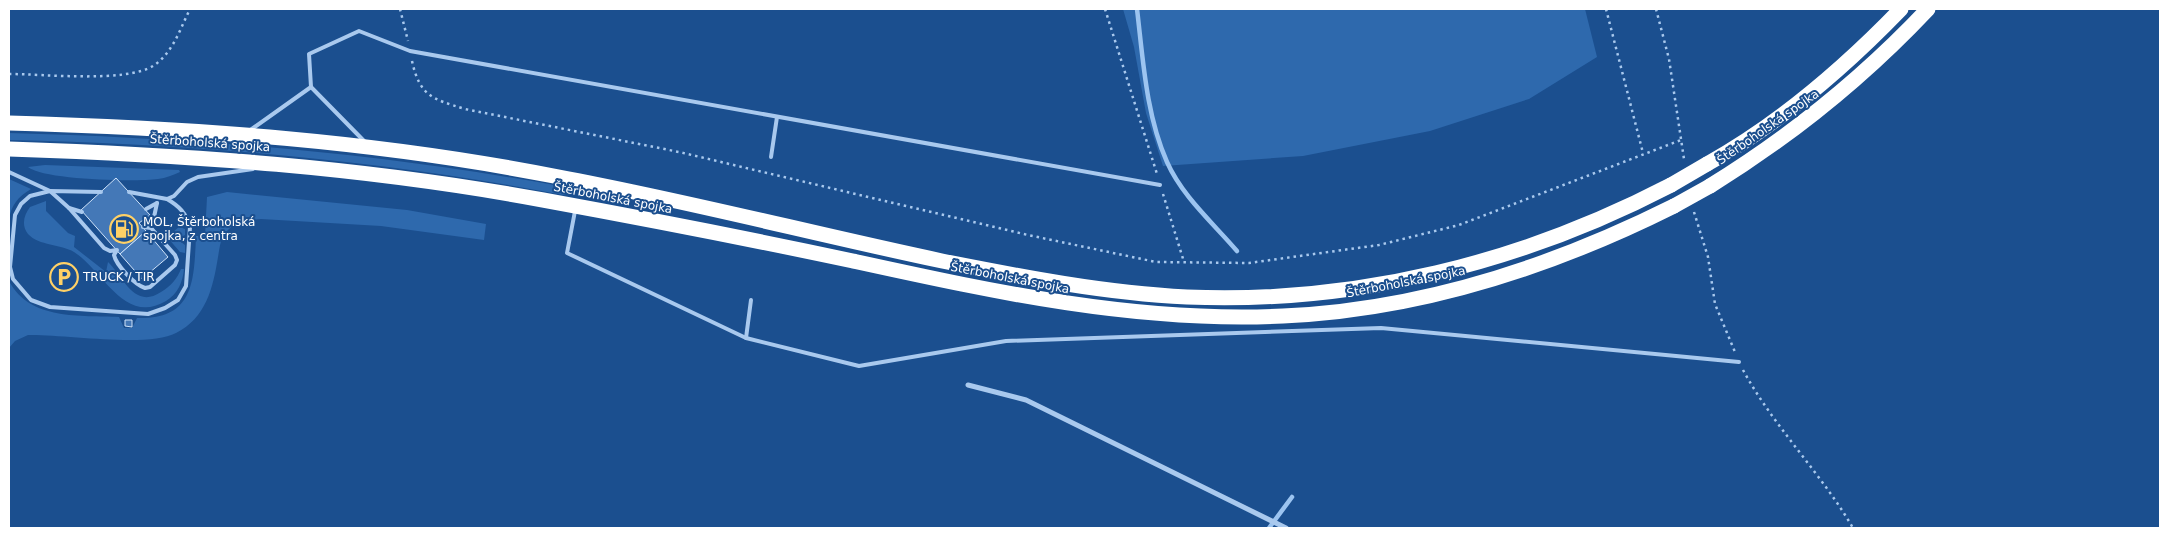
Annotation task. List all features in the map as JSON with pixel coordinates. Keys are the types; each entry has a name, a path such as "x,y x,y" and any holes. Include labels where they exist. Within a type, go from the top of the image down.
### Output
{"highway":[{"name":"Štěrboholská spojka","path":"9,123 245,134 368,146 560,176 1009,274 1097,288 1186,296 1266,297 1334,292 1404,281 1496,258 1574,231 1671,185 1754,134 1820,85 1901,9"},
{"name":"Štěrboholská spojka","path":"9,149 169,155 292,164 461,186 576,206 1040,300 1127,312 1227,317 1316,313 1443,292 1493,279 1559,258 1601,241 1674,206 1748,163 1822,109 1875,63 1928,9"}],"street":[{"path":"968,385 1010,394 1033,403 1286,528"}],"lane":[{"path":"368,146 311,87 309,54 359,31 410,51 1160,185"},
{"path":"245,134 311,87"},
{"path":"771,156 777,117"},
{"path":"146,209 174,196 188,182 198,177 292,164"},
{"path":"9,172 50,191 104,248 110,251 117,250 114,255 116,260 139,286 144,288 150,287 175,264 176,257 151,228 143,227 152,219 158,203"},
{"path":"101,192 50,191 30,196 17,209 10,267 13,279 25,296 38,304 50,307 148,314 166,308 178,300 186,286 188,276 190,226 183,212 166,199 142,192 129,192"},
{"path":"576,206 567,253 746,338 859,366 1006,341 1381,328 1739,362"},
{"path":"68,208 82,212"},
{"path":"746,338 751,300"}],"path":[{"path":"9,74 126,75 152,66 171,48 190,9"},
{"path":"400,9 416,80 433,99 466,109 679,152 1028,235 1156,262 1249,263 1379,245 1459,226 1643,153 1681,140"},
{"path":"1105,9 1184,262"},
{"path":"1606,9 1643,153"},
{"path":"1656,9 1669,59 1682,149"},
{"path":"1694,217 1708,257 1715,304 1739,362 1750,383 1835,497 1853,528"}],"shaded area":[{"path":"1123,9 1585,9 1597,57 1529,99 1430,131 1303,156 1163,166 1146,113 1134,47"},
{"path":"9,133 219,143 358,156 496,175 565,187 569,193 564,195 426,172 357,163 149,145 9,140"},
{"path":"45,165 179,170 180,172 158,179 111,180 52,175 28,167"},
{"path":"9,179 31,189 16,202 11,210 9,220"},
{"path":"227,192 407,210 486,224 484,240 381,226 261,219 244,221 232,226 222,238 214,280 206,301 195,319 176,333 163,337 126,340 28,335 15,341 9,348 9,281 18,294 30,303 43,309 73,315 119,317 124,328 132,328 137,318 156,317 170,312 180,305 187,295 191,282 196,236 205,236 207,197"},
{"path":"46,201 46,211 68,233 75,236 74,247 106,272 108,262 136,294 143,297 161,292 173,282 181,269 184,269 177,291 166,301 151,307 138,306 126,301 115,293 85,260 74,252 33,238 26,231 24,224 26,213 30,207"},
{"path":"179,227 185,229 185,235 177,239 185,245 185,253 180,252 167,237"}],"building":[{"path":"116,178 150,215 139,223 146,231 120,254 81,210"},
{"path":"146,231 168,257 142,279 120,254"},
{"path":"125,320 132,320 132,327 125,326"}],"waterway":[{"path":"1137,9 1150,106 1154,125 1167,162 1189,198 1237,251"},
{"path":"1269,528 1292,497"}],"place":[{"name":"MOL, Štěrboholská spojka, z centra","path":"124,229"},
{"name":"TRUCK / TIR","path":"64,277"}]}
